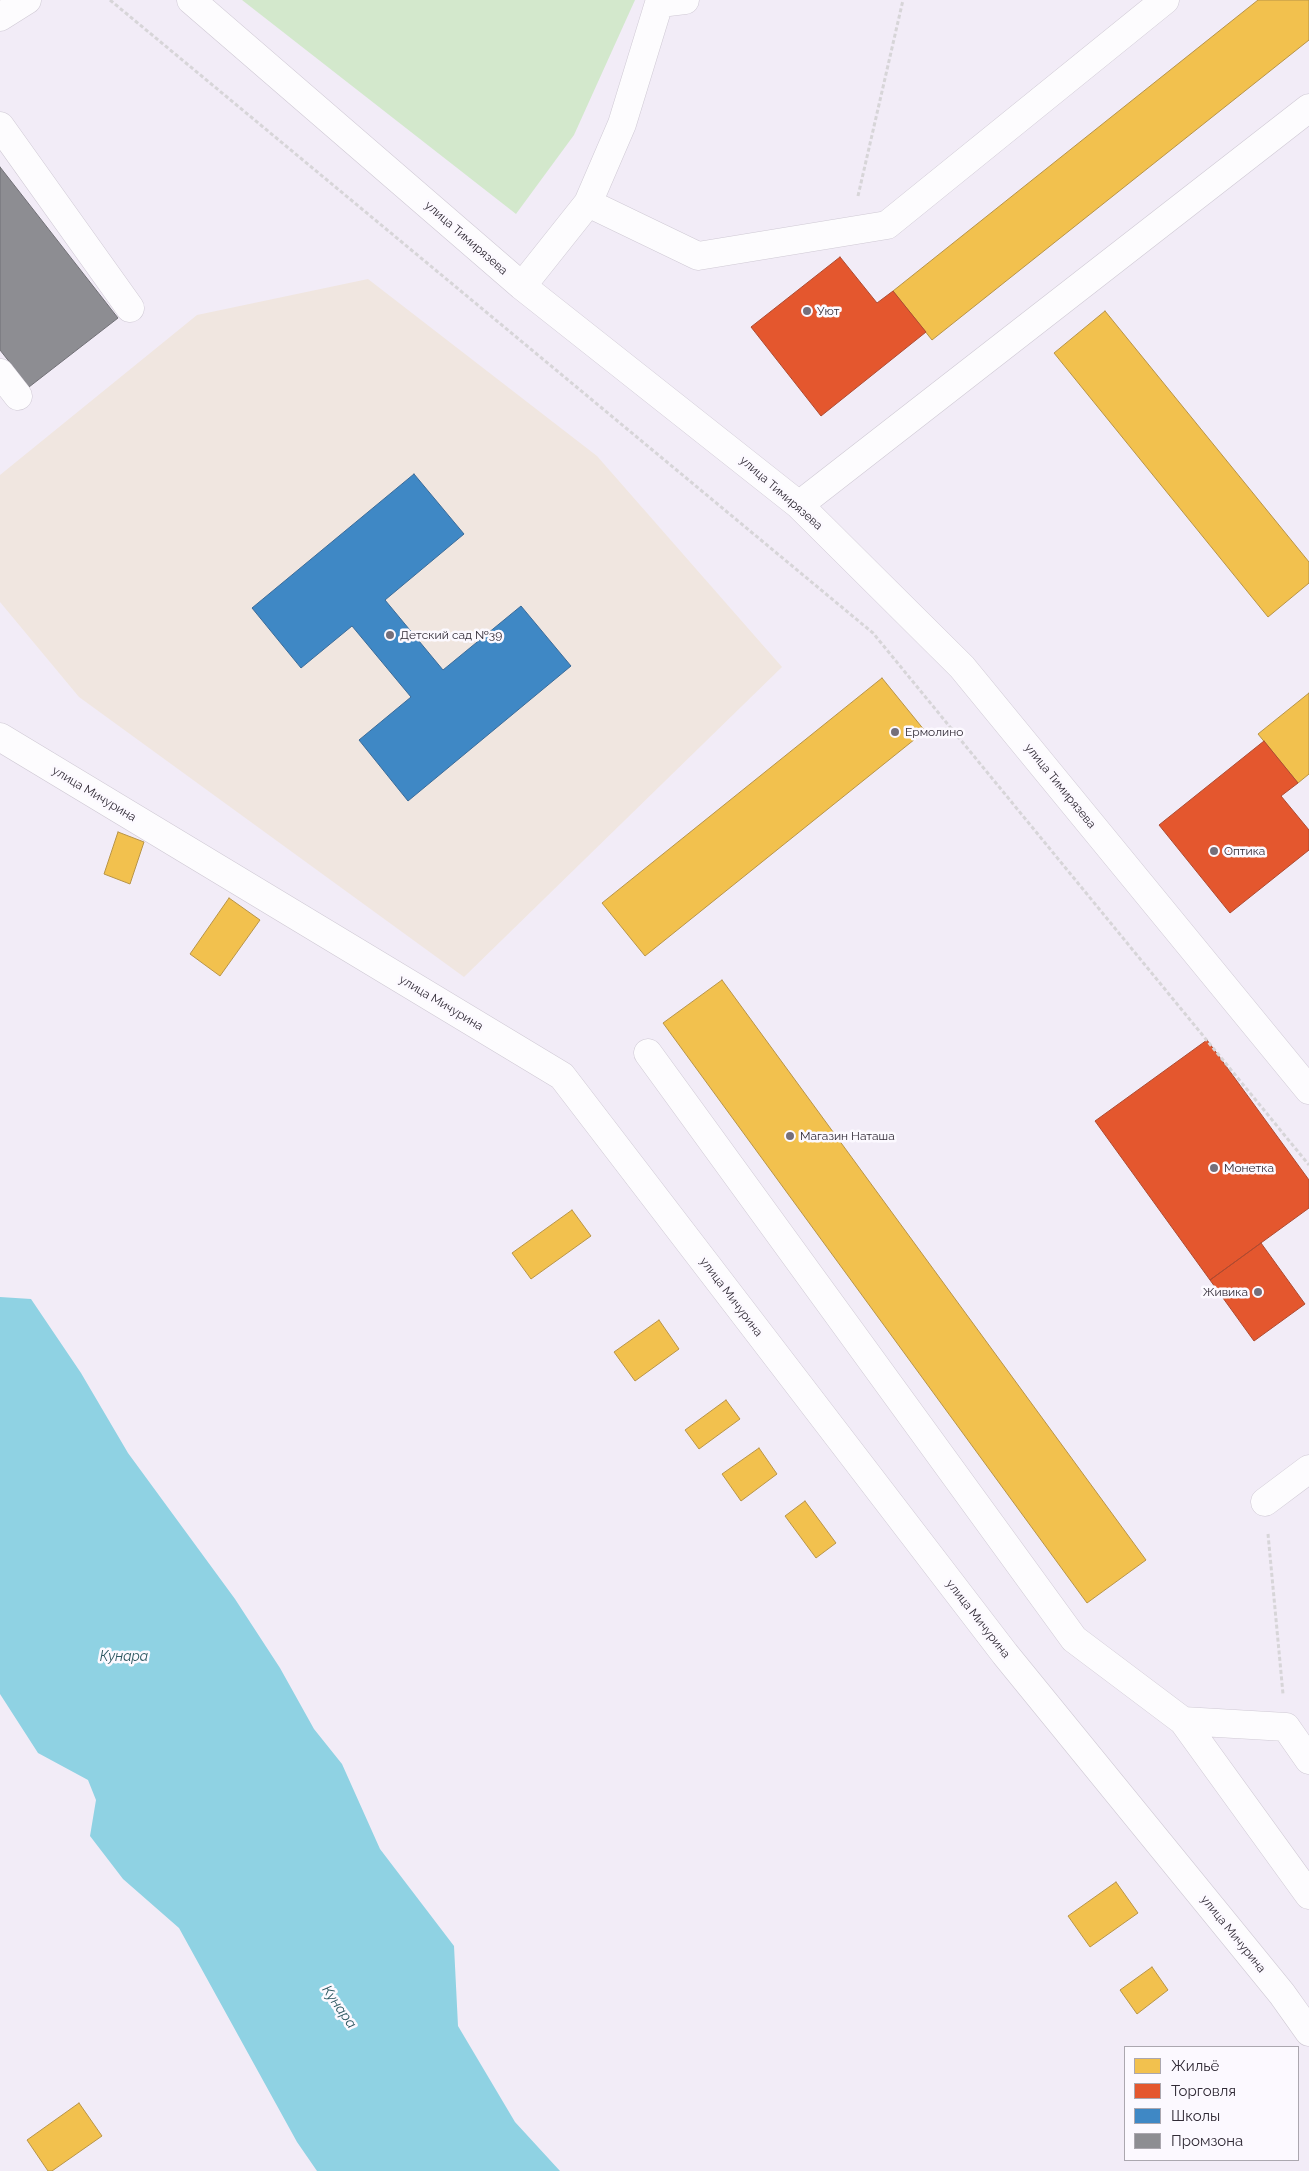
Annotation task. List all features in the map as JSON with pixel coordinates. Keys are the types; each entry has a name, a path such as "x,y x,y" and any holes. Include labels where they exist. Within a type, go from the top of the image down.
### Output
{"street":[{"path":"0,17 27,0"},
{"name":"улица Тимирязева","path":"191,0 522,286 799,506 962,667 1309,1090"},
{"path":"588,203 698,256 887,225 1165,0"},
{"path":"522,286 588,203 622,124 668,1"},
{"path":"799,506 1309,108"},
{"path":"0,126 130,308"},
{"path":"0,373 18,396"},
{"name":"улица Мичурина","path":"0,737 562,1076 1005,1654 1282,1994 1309,2032"},
{"path":"648,1053 1074,1639 1183,1721 1309,1895"},
{"path":"1264,1502 1309,1469"},
{"path":"1183,1721 1286,1728 1309,1760"}],"path":[{"path":"110,0 873,633 1309,1165"},
{"path":"851,231 903,0"},
{"path":"1264,1502 1286,1728"}],"shaded area":[{"name":"Детский сад №39","path":"368,279 597,456 782,667 464,977 79,697 0,602 0,475 197,315"}],"green space":[{"path":"242,0 635,0 574,135 516,214"}],"water":[{"name":"Кунара","path":"0,1297 31,1299 81,1373 128,1453 235,1599 280,1668 314,1729 342,1764 380,1849 454,1946 458,2026 515,2122 560,2171 317,2171 297,2142 179,1928 123,1879 90,1836 96,1800 88,1780 38,1753 0,1694"}],"building: Жильё":[{"path":"1258,0 1309,0 1309,40 932,340 893,291"},
{"path":"1105,311 1309,562 1309,583 1268,617 1054,353"},
{"path":"882,678 925,731 645,956 602,903"},
{"path":"1309,693 1309,774 1298,783 1258,734"},
{"path":"118,832 144,842 130,884 104,874"},
{"path":"229,898 260,920 220,976 190,954"},
{"path":"722,980 1146,1560 1087,1603 663,1023"},
{"path":"572,1210 591,1236 531,1279 512,1253"},
{"path":"659,1320 679,1349 635,1381 614,1352"},
{"path":"726,1400 740,1419 699,1449 685,1430"},
{"path":"759,1448 777,1474 741,1501 722,1474"},
{"path":"805,1501 836,1543 816,1558 785,1516"},
{"path":"1116,1882 1138,1913 1090,1947 1068,1916"},
{"path":"1152,1967 1168,1990 1137,2014 1120,1990"},
{"path":"79,2103 102,2136 52,2171 48,2171 27,2140"}],"building: Торговля":[{"path":"840,257 877,303 893,291 926,332 821,416 751,327"},
{"path":"1264,741 1298,783 1281,796 1309,830 1309,850 1230,913 1159,825"},
{"name":"Монетка","path":"1207,1040 1309,1180 1309,1208 1210,1280 1095,1121"},
{"name":"Живика","path":"1261,1243 1305,1304 1254,1341 1210,1280"}],"building: Школы":[{"path":"414,474 464,534 385,600 443,670 521,606 571,666 408,801 359,740 411,697 352,626 301,668 252,608"}],"building: Промзона":[{"path":"0,167 118,318 29,387 0,350"}],"place":[{"name":"Уют","path":"807,311"},
{"name":"Детский сад №39","path":"390,635"},
{"name":"Ермолино","path":"895,732"},
{"name":"Оптика","path":"1214,851"},
{"name":"Магазин Наташа","path":"790,1136"},
{"name":"Монетка","path":"1214,1168"},
{"name":"Живика","path":"1258,1292"}]}
